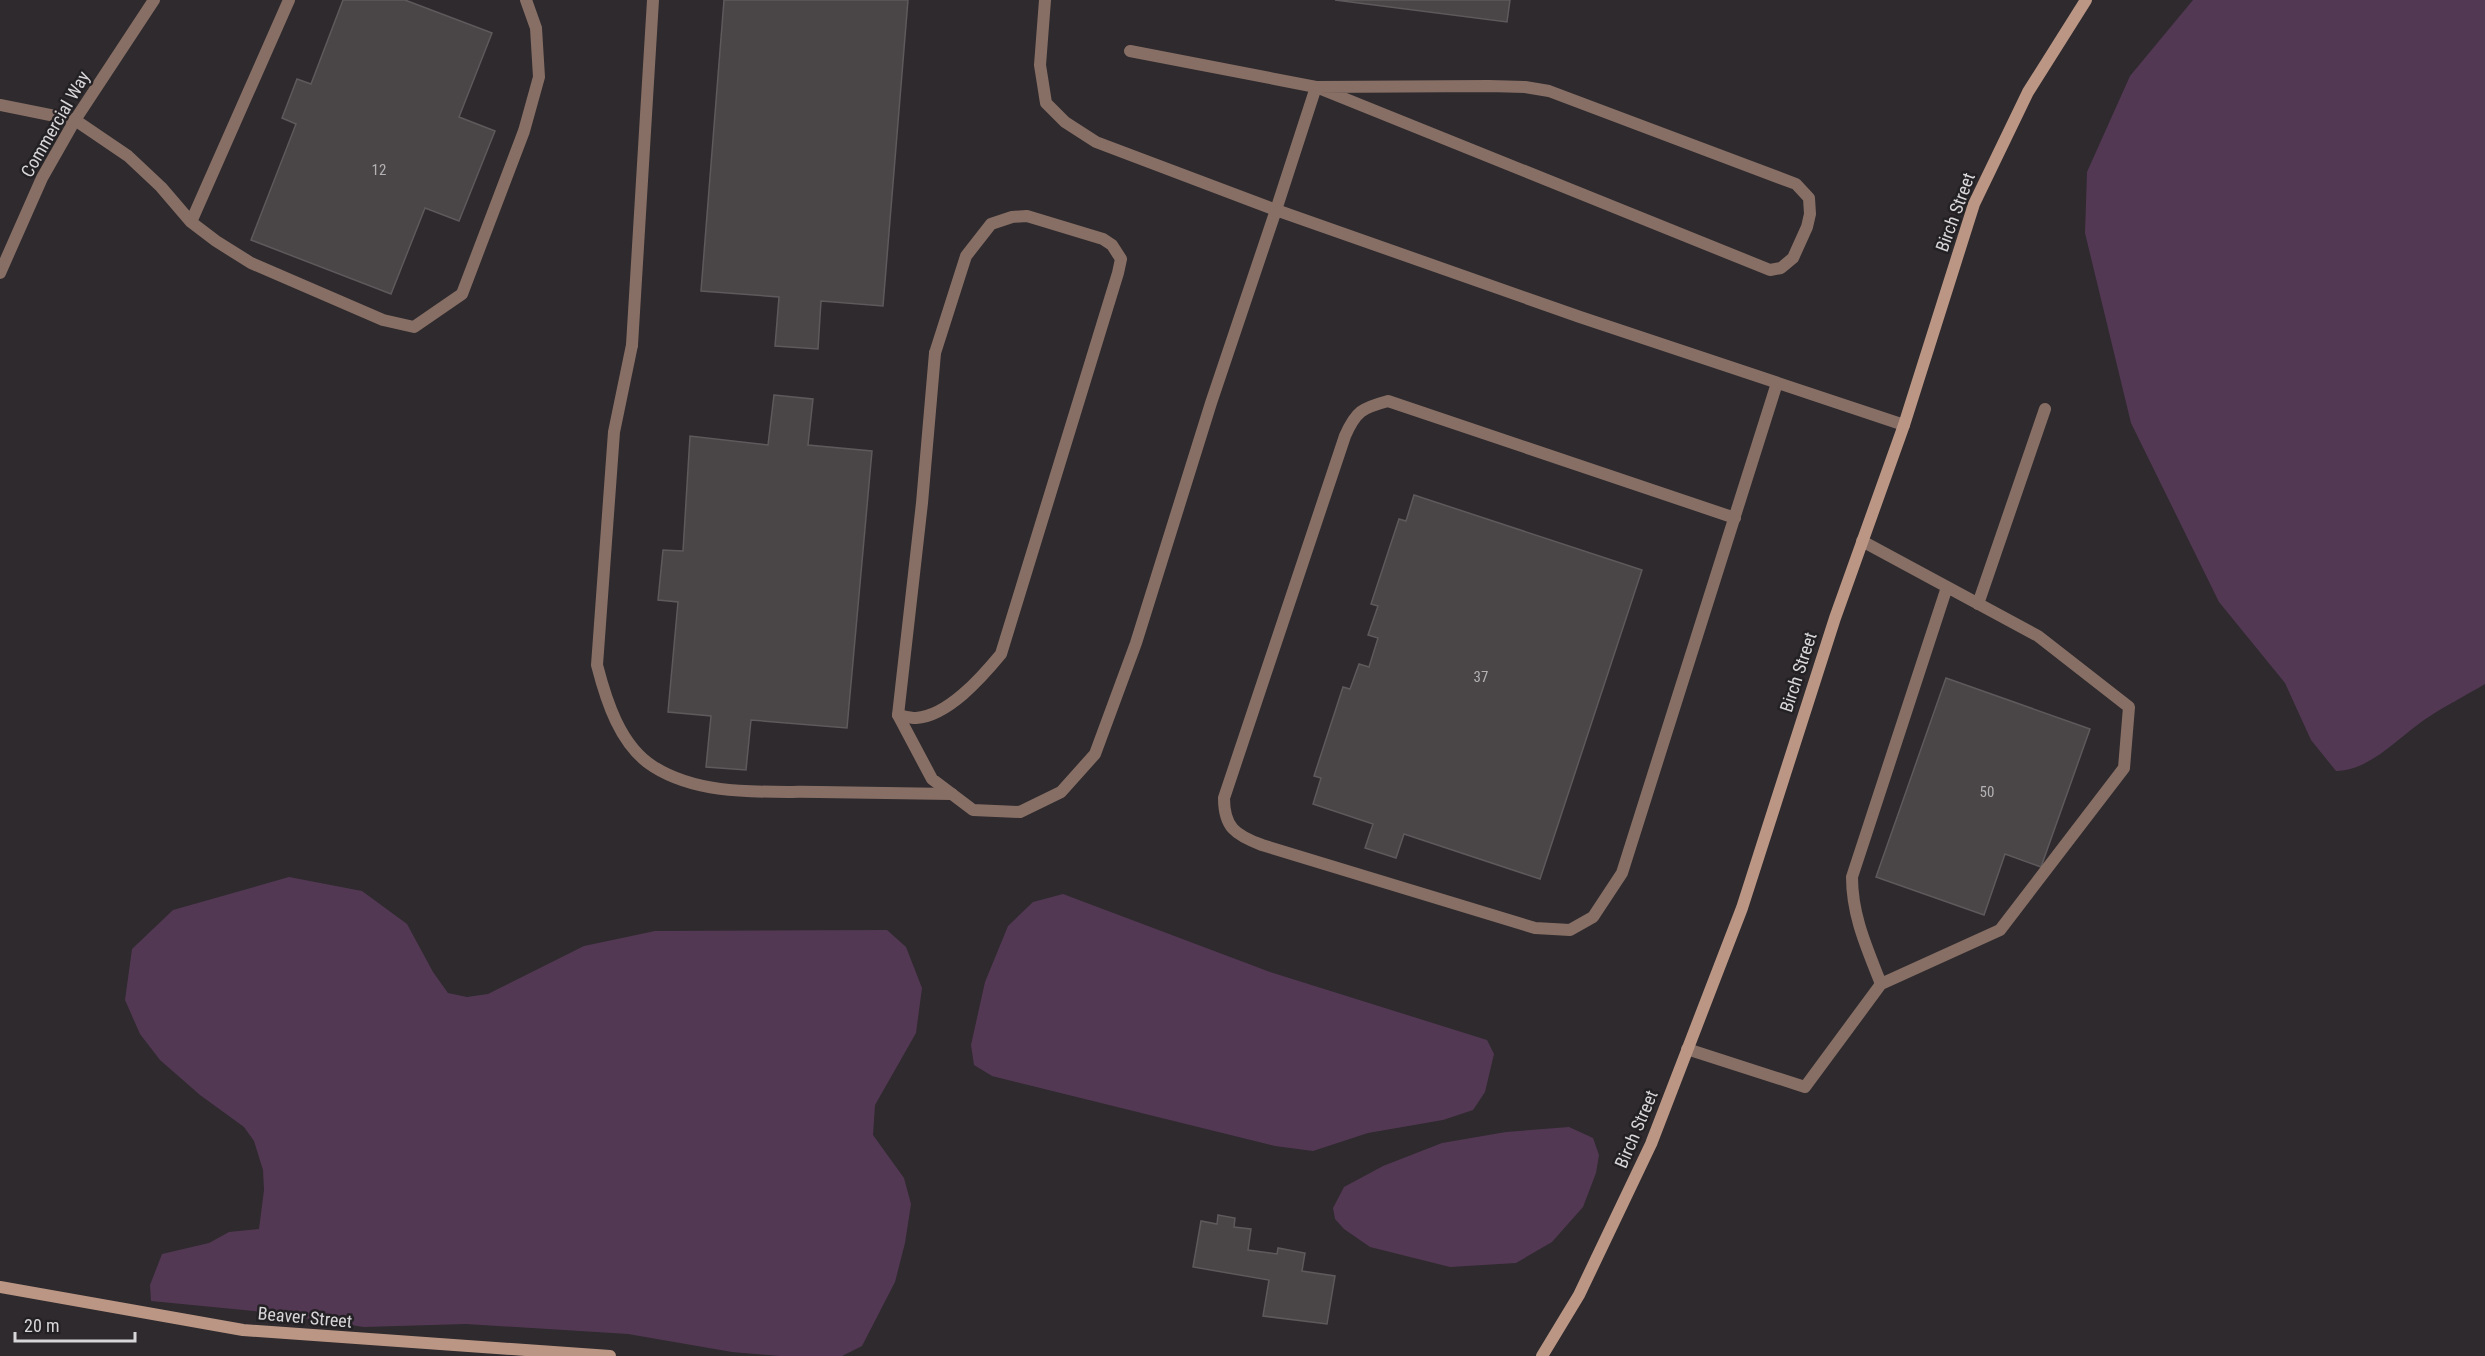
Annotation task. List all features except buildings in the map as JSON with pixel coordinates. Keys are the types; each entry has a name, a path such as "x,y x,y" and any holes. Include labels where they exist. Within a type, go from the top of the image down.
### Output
{"street":[{"name":"Commercial Way","path":"0,273 42,178 75,120 154,0"},
{"path":"191,222 289,0"},
{"path":"0,105 75,120 129,156 161,187 191,222 216,241 252,263 384,320 414,327 462,294 524,132 539,77 536,28 526,0"},
{"path":"653,0 632,345 614,432 597,665 604,692 631,745 652,766 684,782 738,791 952,794"},
{"path":"1045,0 1040,64 1046,103 1065,122 1096,142 1276,210 1904,425"},
{"name":"Birch Street","path":"1542,1356 1579,1295 1651,1144 1742,909 1806,708 1904,425 1974,204 2028,92 2086,0"},
{"path":"1130,51 1316,87 1770,270 1781,268 1793,258 1807,227 1810,214 1809,198 1796,184 1549,91 1525,87 1489,86 1316,87"},
{"path":"898,716 917,718 938,711 962,695 1001,654 1121,259 1112,245 1103,239 1027,216 1012,217 991,224 966,256 935,353 922,502 898,716 932,779 973,810 1020,812 1060,792 1095,754 1136,643 1211,403 1316,87"},
{"path":"1735,518 1388,401 1362,410 1353,418 1345,436 1224,798 1224,814 1230,826 1246,840 1535,928 1570,930 1593,917 1622,873 1735,518 1777,383"},
{"path":"1978,604 2045,409"},
{"path":"1687,1049 1806,1087 1881,984 2000,930 2124,768 2129,707 2038,636 1862,541"},
{"path":"1881,984 1857,923 1852,897 1852,877 1947,587"},
{"name":"Beaver Street","path":"0,1287 243,1330 546,1354 610,1356"}],"shaded area":[{"path":"2193,0 2485,0 2485,684 2424,720 2371,760 2348,770 2336,771 2311,740 2285,683 2219,602 2131,423 2085,233 2087,172 2130,76"},
{"path":"289,877 362,891 407,924 433,972 448,993 467,997 488,994 584,946 655,931 887,930 906,947 922,988 916,1033 875,1105 873,1135 904,1178 911,1204 905,1243 895,1282 862,1346 842,1356 780,1356 732,1352 628,1334 466,1324 364,1327 254,1311 151,1301 150,1285 162,1254 209,1243 229,1232 259,1229 264,1190 263,1170 254,1141 244,1127 200,1095 160,1060 140,1034 125,1000 132,949 173,910"},
{"path":"1063,894 1270,972 1487,1040 1494,1054 1485,1092 1473,1110 1443,1120 1368,1133 1313,1151 1275,1146 992,1076 974,1065 971,1045 985,982 1008,926 1033,902"},
{"path":"1569,1127 1593,1138 1599,1155 1596,1173 1583,1207 1552,1242 1516,1263 1450,1267 1370,1247 1344,1229 1335,1219 1333,1208 1344,1187 1383,1166 1442,1143 1506,1132"}]}
